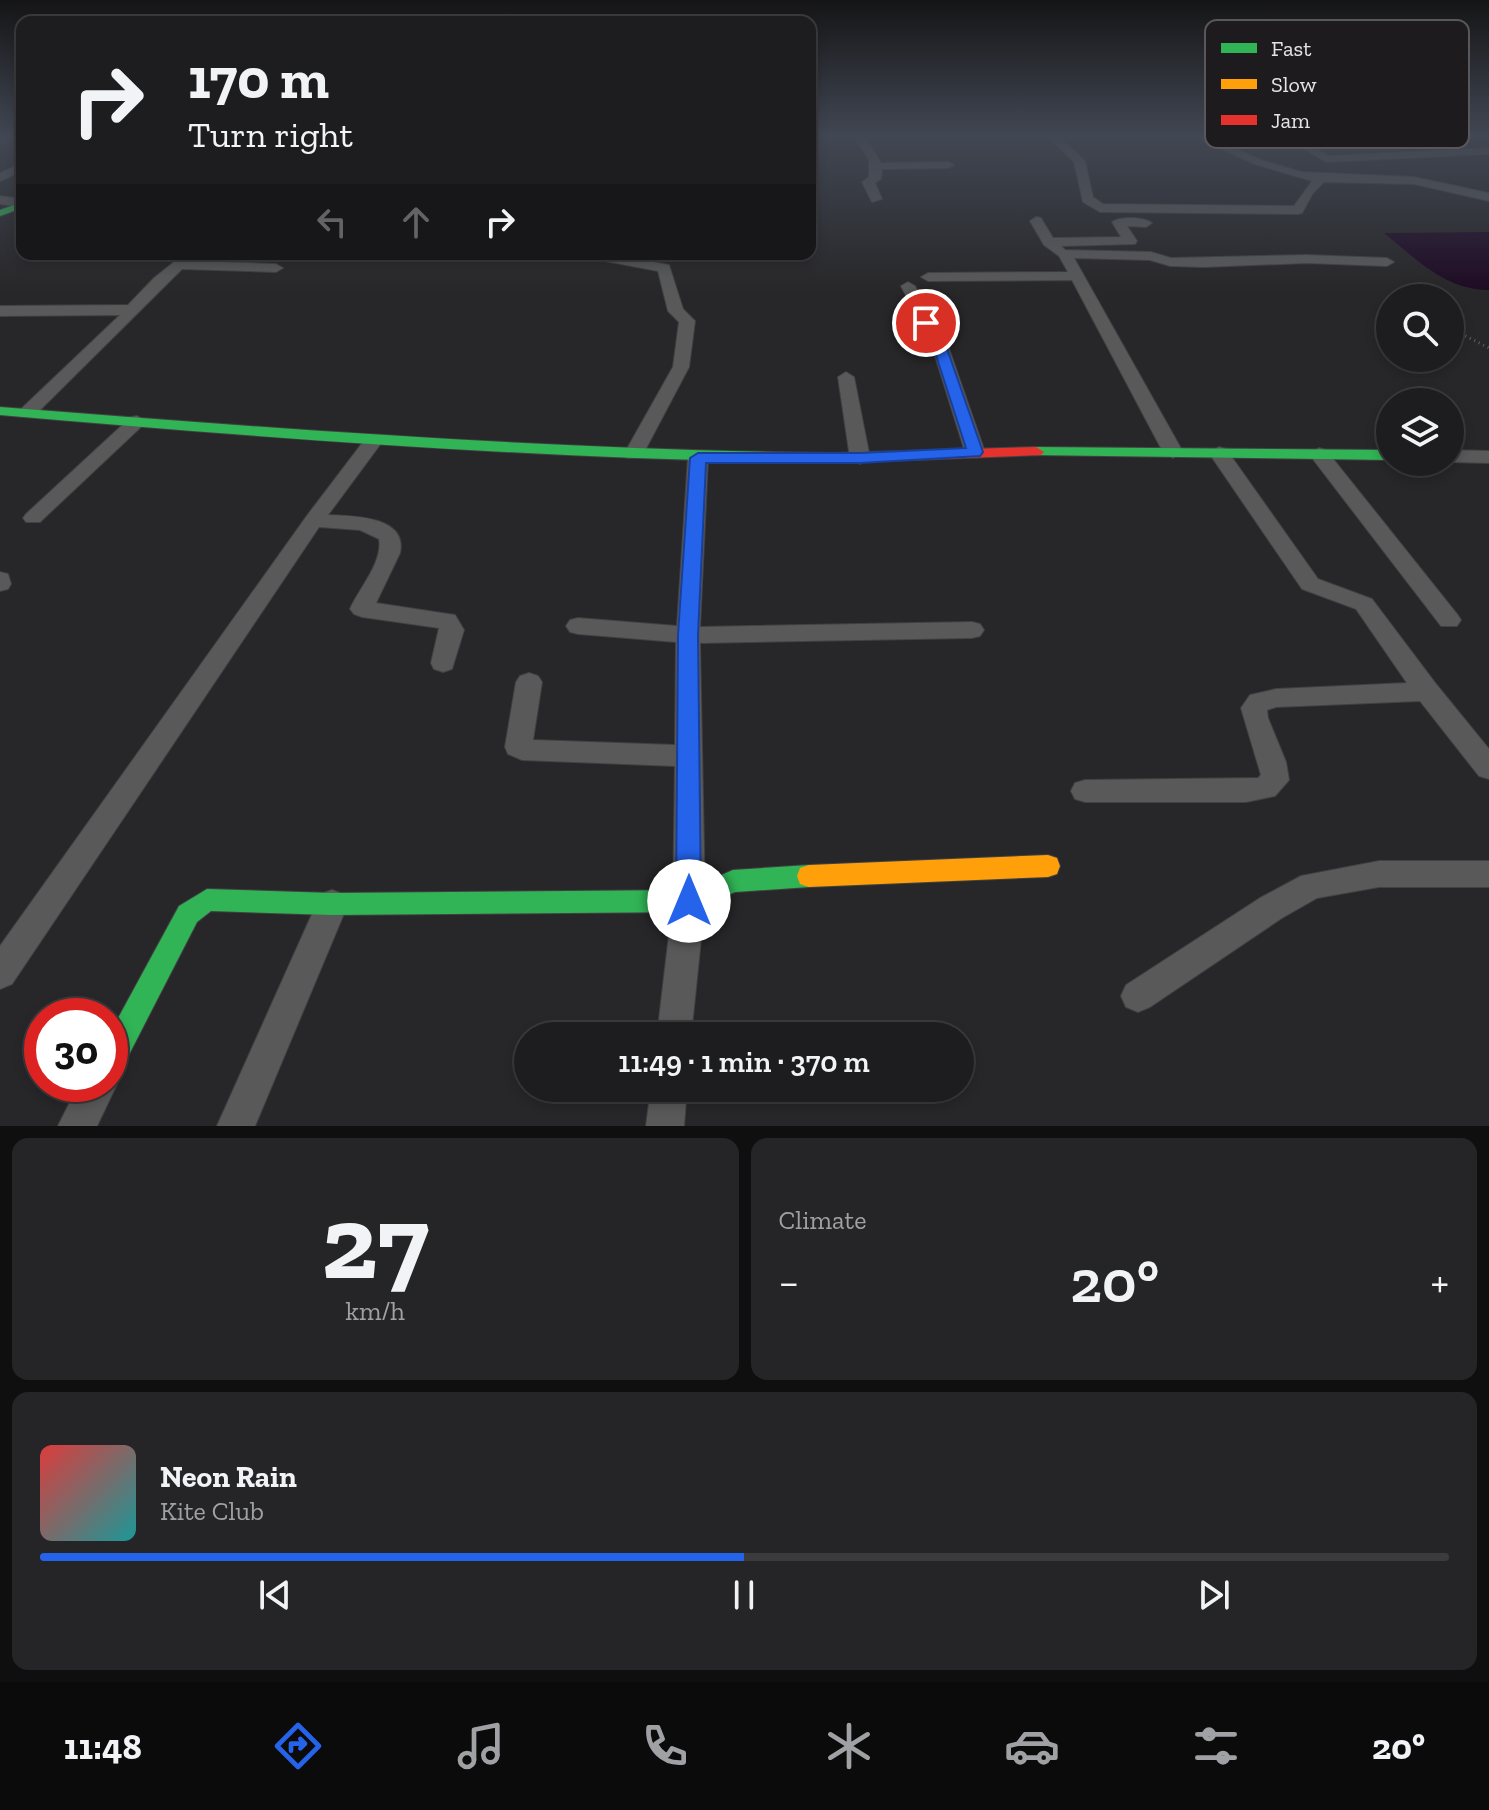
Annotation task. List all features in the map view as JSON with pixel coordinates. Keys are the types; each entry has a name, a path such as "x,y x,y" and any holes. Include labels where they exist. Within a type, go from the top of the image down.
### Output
{"street":[{"path":"872,190 876,199"},
{"path":"1085,190 1087,199 1100,208 1298,210 1310,190"},
{"path":"1461,190 1489,197"},
{"path":"1188,209 1197,224"},
{"path":"1036,221 1049,242 1065,254 1173,452"},
{"path":"1049,242 1130,241 1118,222 1181,224"},
{"path":"1065,254 1151,256 1186,263 1298,259 1387,262"},
{"path":"9,413 132,310 185,260"},
{"path":"621,260 664,268 676,311 687,321 681,367 634,454"},
{"path":"179,265 276,268"},
{"path":"928,277 1075,276"},
{"path":"908,286 939,343 975,452"},
{"path":"0,311 132,310"},
{"path":"846,377 860,458"},
{"path":"9,413 373,442 698,458 860,458 975,452 1376,455"},
{"path":"33,518 137,421"},
{"path":"0,973 313,521 373,442"},
{"path":"1219,453 1310,584 1364,604 1427,691 1489,768"},
{"path":"1319,454 1449,620"},
{"path":"1464,456 1489,457"},
{"path":"676,1022 689,901 688,635 698,458"},
{"path":"313,521 362,523 381,530 389,537 391,548 362,609 447,621 452,630 443,663"},
{"path":"578,626 688,635 972,630"},
{"path":"529,682 519,735 518,747 522,750 688,756"},
{"path":"1085,791 1246,791 1265,788 1275,780 1276,769 1255,724 1254,708 1259,702 1276,698 1427,691"},
{"path":"128,1029 195,906 207,900 332,904 689,901 733,881 754,878 1048,866"},
{"path":"1138,996 1271,908 1312,886 1379,874 1489,874"},
{"path":"236,1126 332,904"},
{"path":"77,1126 90,1102"},
{"path":"665,1126 668,1102"}],"path":[{"path":"1464,335 1489,348"}],"shaded area":[{"path":"1489,232 1489,290 1473,289 1445,279 1384,233"}],"traffic: fast":[{"path":"0,213 16,207"},
{"path":"0,411 521,449 835,458"},
{"path":"1036,452 1376,455"},
{"path":"128,1028 188,914 207,900 332,904 689,901 733,881 809,876"}],"traffic: slow":[{"path":"809,876 1048,866"}],"traffic: jam":[{"path":"835,458 1036,452"}],"route":[{"path":"689,901 688,635 698,458 860,458 975,452 939,343 926,323"}]}
